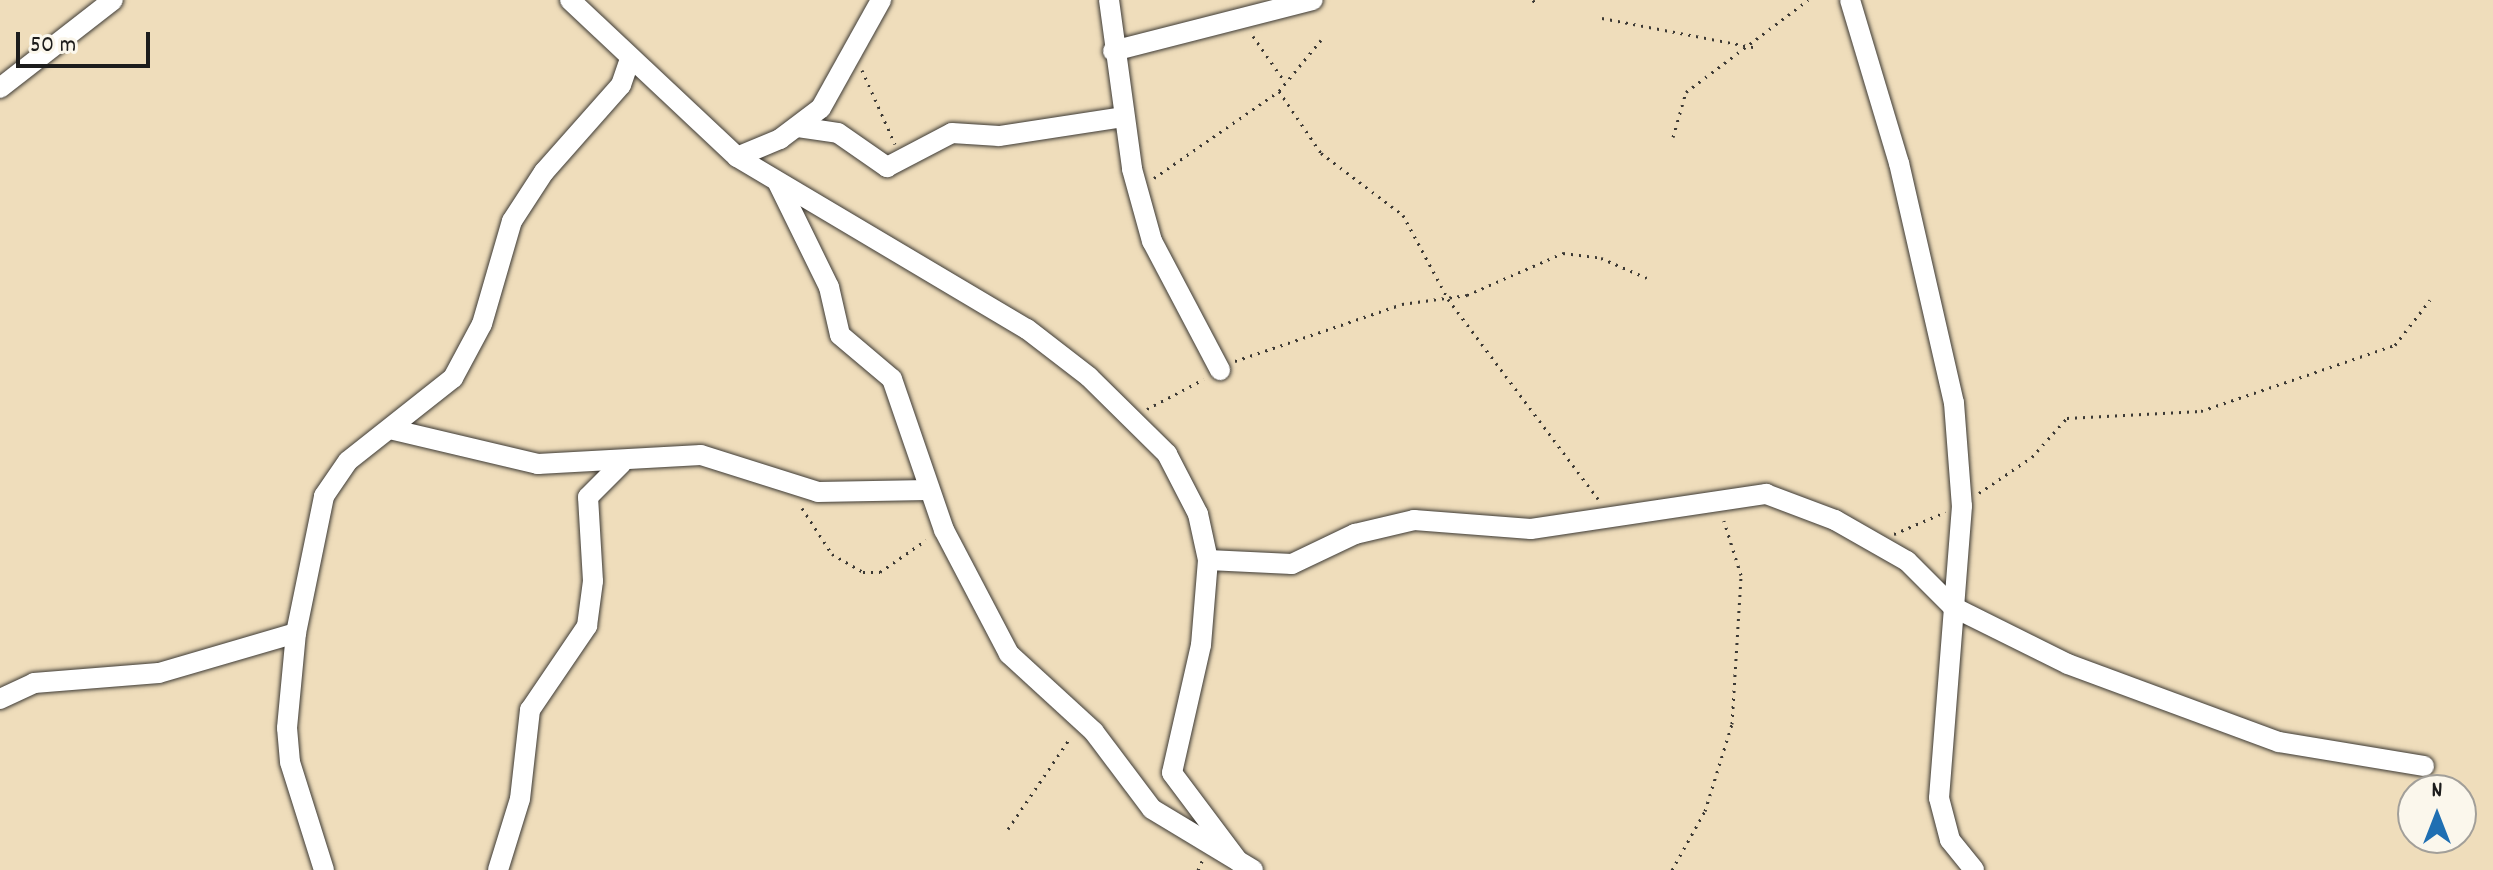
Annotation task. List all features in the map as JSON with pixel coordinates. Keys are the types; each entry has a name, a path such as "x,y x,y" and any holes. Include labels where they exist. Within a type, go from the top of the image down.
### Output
{"street":[{"path":"0,88 113,0"},
{"path":"570,0 737,157 1027,329 1135,418 1185,480 1208,560 1201,645 1172,773 1246,866"},
{"path":"737,157 798,127 836,90 881,0"},
{"path":"1109,0 1113,51 1138,196 1164,273 1220,370"},
{"path":"1113,51 1313,0"},
{"path":"1850,0 1925,273 1954,403 1962,506 1941,818 1974,870"},
{"path":"324,870 290,762 296,633 331,479 437,397 469,355 512,221 544,172 621,85 630,59"},
{"path":"798,127 838,133 880,167 903,162 952,133 999,136 1123,117"},
{"path":"778,183 829,287 840,335 892,379 944,530 1009,654 1081,721 1152,809 1246,866"},
{"path":"394,430 512,461 621,464 701,455 791,487 856,495 928,490"},
{"path":"498,870 520,799 530,710 587,626 593,581 588,497 621,464"},
{"path":"1208,560 1292,564 1355,534 1414,520 1531,529 1712,501 1779,497 1884,548 1953,607 2068,664 2279,742 2424,766"},
{"path":"0,699 49,681 159,673 296,633"}],"path":[{"path":"1673,137 1686,92 1753,47 1808,0"},
{"path":"1238,18 1285,82"},
{"path":"1602,18 1753,47"},
{"path":"1138,196 1163,167 1279,91 1321,40"},
{"path":"856,54 903,162"},
{"path":"1279,91 1321,153 1392,202 1448,299 1506,381 1547,422 1608,515"},
{"path":"1135,418 1270,344 1402,304 1448,299 1563,253 1601,258 1647,278"},
{"path":"1884,548 1904,525 1962,506 2032,457 2067,418 2201,411 2235,393 2395,345 2430,300"},
{"path":"791,487 832,554 863,572 899,562 944,530"},
{"path":"1672,870 1705,811 1732,724 1741,575 1712,501"},
{"path":"1008,829 1081,721"}]}
